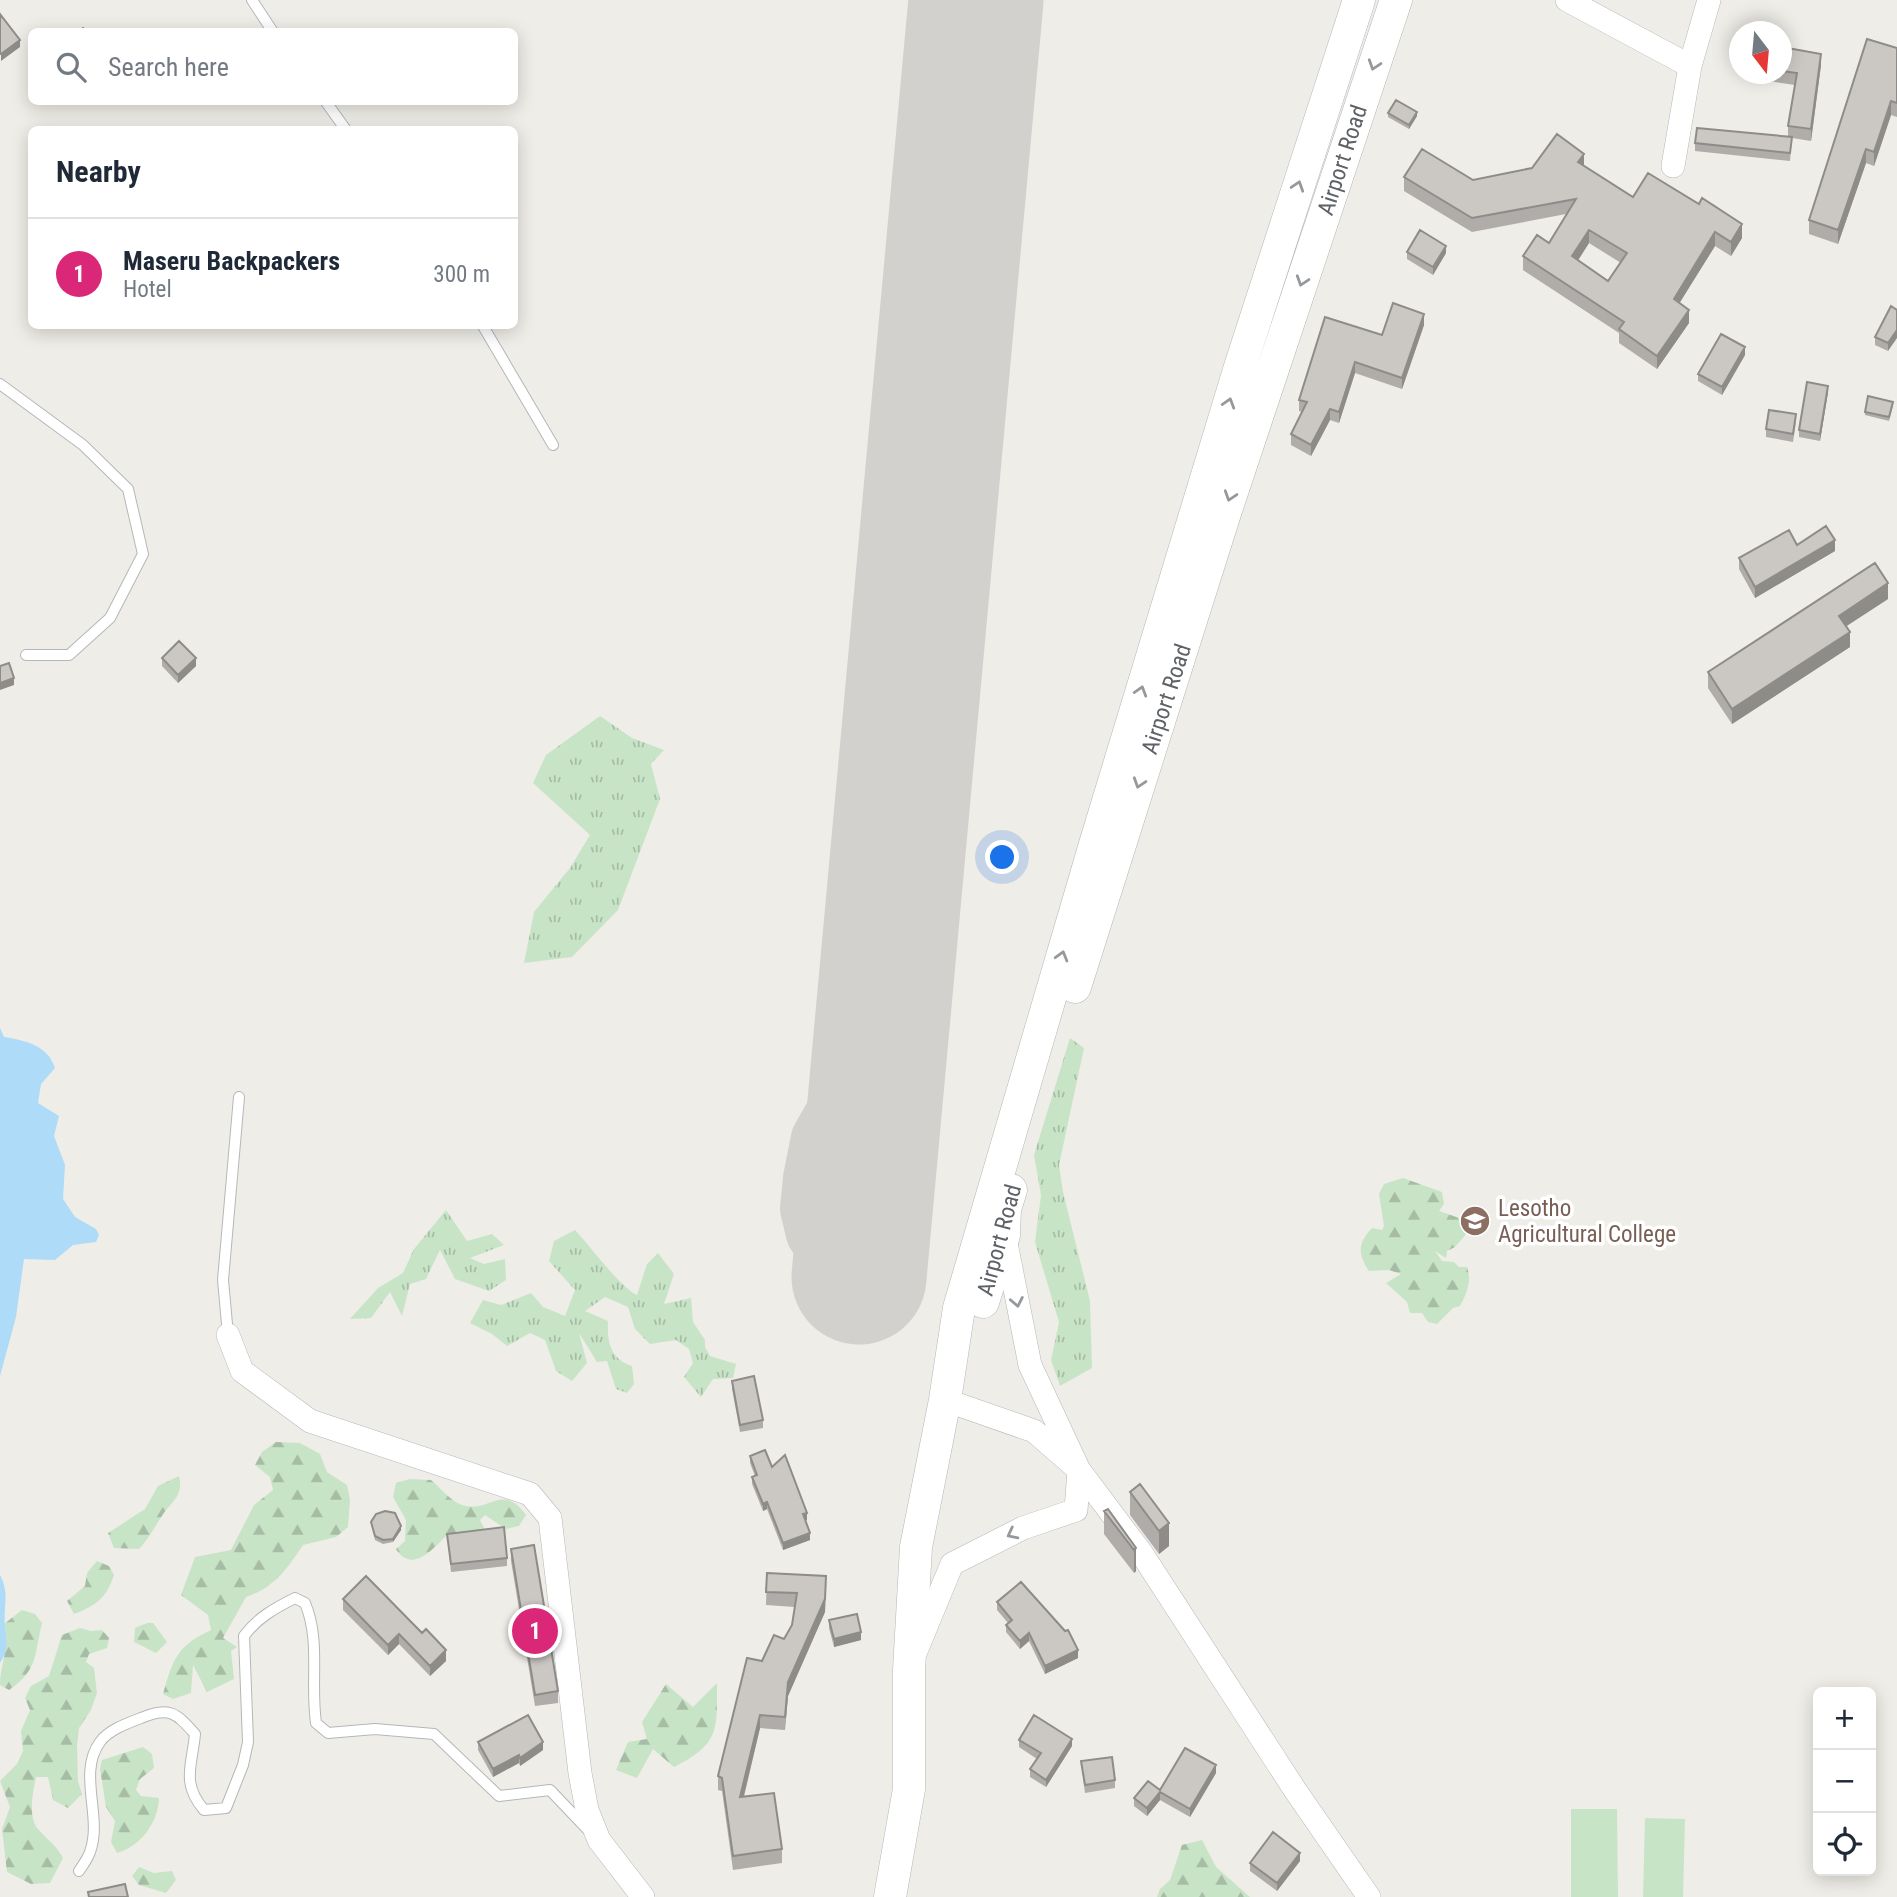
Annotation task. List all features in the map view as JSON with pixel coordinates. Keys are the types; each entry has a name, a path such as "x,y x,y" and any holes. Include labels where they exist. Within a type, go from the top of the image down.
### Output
{"main road":[{"name":"Airport Road","path":"890,1897 909,1789 909,1670 916,1547 945,1400 959,1308 1088,868 1240,367 1359,0"},
{"name":"Airport Road","path":"945,1400 979,1313 1004,1235 1005,1209 1217,537 1396,0"}],"street":[{"path":"1567,0 1690,66"},
{"path":"1673,166 1690,66 1709,0"},
{"path":"1004,1235 1030,1366 1079,1470 1142,1554 1295,1790 1369,1897"},
{"path":"228,1335 242,1371 310,1421 530,1494 550,1518 580,1773 587,1810 600,1840 643,1897"},
{"path":"945,1400 1034,1431 1079,1470"},
{"path":"909,1670 952,1564 1023,1528 1076,1510 1079,1470"}],"lane":[{"path":"253,0 270,28"},
{"path":"328,105 343,126"},
{"path":"485,329 553,445"},
{"path":"0,384 83,445 128,489 143,554 110,618 69,655 26,655"},
{"path":"228,1335 223,1280 239,1097"},
{"path":"79,1871 91,1852 93,1825 90,1766 100,1741 135,1720 158,1711 177,1714 195,1734 188,1778 193,1797 204,1810 226,1808 243,1765 248,1742 244,1636 253,1624 295,1598 305,1603 314,1625 312,1694 316,1723 328,1733 375,1729 434,1734 499,1796 550,1790 575,1820 600,1840"}],"green space":[{"path":"600,716 632,738 664,750 651,764 660,799 618,910 572,957 524,963 534,912 570,868 590,835 533,783 546,755"},
{"path":"1070,1038 1084,1048 1059,1165 1063,1192 1090,1301 1092,1368 1060,1386 1051,1360 1059,1322 1035,1242 1041,1195 1034,1155"},
{"path":"1403,1178 1442,1192 1444,1204 1439,1211 1462,1219 1467,1233 1455,1247 1447,1251 1446,1258 1435,1251 1442,1261 1467,1267 1469,1277 1467,1292 1460,1306 1453,1308 1437,1324 1428,1322 1422,1313 1410,1313 1407,1302 1386,1283 1401,1274 1389,1270 1369,1271 1362,1259 1361,1248 1367,1233 1372,1228 1382,1230 1384,1226 1379,1194 1384,1184"},
{"path":"446,1210 467,1241 492,1234 504,1245 470,1258 484,1264 505,1259 506,1280 489,1291 455,1279 440,1250 426,1279 410,1284 402,1316 390,1292 371,1318 350,1319 378,1288 403,1273 414,1249"},
{"path":"575,1230 614,1276 637,1295 647,1264 658,1253 674,1274 664,1304 691,1298 693,1322 705,1340 705,1347 710,1356 736,1364 733,1378 713,1379 701,1397 684,1377 693,1363 689,1349 676,1340 650,1344 635,1329 628,1307 605,1297 585,1311 608,1321 608,1335 614,1354 632,1366 634,1384 627,1393 616,1389 607,1361 597,1362 579,1333 587,1363 572,1381 556,1371 545,1340 530,1333 507,1346 492,1334 470,1323 483,1300 501,1305 531,1293 543,1307 565,1316 575,1290 549,1261 554,1241"},
{"path":"276,1442 300,1443 320,1454 327,1472 347,1485 350,1500 348,1527 336,1537 303,1545 272,1583 246,1597 223,1638 237,1647 231,1651 234,1679 207,1692 193,1665 191,1693 173,1699 163,1694 178,1655 191,1642 211,1630 208,1615 181,1595 195,1557 231,1550 254,1505 273,1490 270,1477 255,1465 262,1452"},
{"path":"179,1476 180,1489 176,1498 139,1549 114,1548 108,1533 145,1509 158,1486"},
{"path":"410,1479 431,1480 451,1499 466,1506 475,1507 503,1499 518,1506 526,1515 519,1526 506,1529 485,1515 480,1520 485,1530 458,1537 447,1535 422,1557 409,1559 396,1549 405,1541 406,1520 393,1497 396,1483"},
{"path":"97,1561 109,1566 114,1575 111,1583 100,1600 74,1614 67,1601 85,1586 87,1573"},
{"path":"22,1610 35,1614 42,1623 31,1668 9,1690 0,1685 6,1647 4,1624"},
{"path":"153,1623 167,1642 156,1653 134,1642 135,1628"},
{"path":"80,1628 102,1630 109,1638 107,1648 89,1654 86,1662 94,1668 97,1693 91,1710 79,1728 78,1781 82,1794 68,1808 53,1800 48,1777 36,1777 32,1803 34,1823 63,1858 50,1883 31,1884 7,1872 2,1829 10,1807 0,1781 17,1764 23,1751 21,1731 30,1710 25,1698 31,1686 49,1676 62,1635"},
{"path":"717,1683 716,1724 708,1743 700,1751 674,1767 653,1749 637,1778 616,1770 628,1742 647,1739 642,1722 666,1684 693,1707"},
{"path":"143,1747 152,1754 154,1768 140,1779 136,1790 141,1796 159,1798 158,1807 152,1825 141,1839 117,1853 111,1842 115,1821 106,1807 100,1769 102,1760"},
{"path":"1571,1809 1617,1809 1618,1897 1571,1897"},
{"path":"1645,1818 1685,1819 1683,1897 1643,1897"},
{"path":"1202,1840 1216,1867 1250,1897 1157,1897 1160,1889 1170,1880 1182,1845"},
{"path":"139,1867 154,1873 172,1871 176,1880 166,1893 139,1885 132,1876"}],"water":[{"path":"0,1028 4,1037 34,1045 52,1060 55,1068 41,1084 38,1103 59,1116 54,1136 65,1165 63,1199 75,1217 96,1229 99,1235 96,1242 73,1245 55,1260 24,1259 16,1317 0,1376"},
{"path":"0,1575 5,1594 7,1644 0,1663"}],"building":[{"path":"0,14 20,40 1,54 0,53"},
{"path":"1867,39 1897,48 1897,103 1891,101 1874,152 1866,149 1838,230 1809,220"},
{"path":"1792,49 1821,54 1811,129 1788,126 1797,73 1792,72"},
{"path":"1396,100 1417,112 1409,125 1388,113"},
{"path":"1697,128 1792,137 1790,153 1695,143"},
{"path":"1557,134 1584,154 1578,162 1633,197 1648,173 1699,204 1702,198 1742,224 1731,242 1715,232 1674,299 1689,310 1657,356 1619,329 1624,322 1523,256 1537,235 1549,243 1576,199 1472,218 1404,177 1422,149 1473,180 1532,168","holes":["1589,230 1627,253 1608,281 1572,256"]},
{"path":"1420,230 1446,246 1433,267 1407,252"},
{"path":"1393,303 1424,314 1402,378 1355,362 1339,412 1330,409 1311,445 1291,434 1307,402 1299,400 1325,317 1382,335"},
{"path":"1891,306 1897,310 1897,330 1888,343 1875,337"},
{"path":"1721,334 1745,347 1722,387 1698,374"},
{"path":"1807,382 1828,386 1820,434 1799,430"},
{"path":"1868,396 1893,402 1889,417 1865,412"},
{"path":"1769,410 1796,414 1793,434 1766,429"},
{"path":"1826,526 1835,540 1755,587 1739,558 1789,530 1797,545"},
{"path":"1875,563 1888,583 1839,616 1850,632 1732,709 1708,672"},
{"path":"179,641 196,658 178,675 162,658"},
{"path":"9,663 14,678 0,683 0,666"},
{"path":"754,1376 763,1420 740,1425 732,1381"},
{"path":"765,1450 772,1467 785,1455 807,1513 803,1514 810,1533 783,1543 767,1502 763,1504 752,1477 757,1475 750,1456"},
{"path":"1140,1484 1169,1523 1159,1531 1130,1492"},
{"path":"1108,1509 1136,1548 1134,1550 1104,1511"},
{"path":"385,1511 395,1513 401,1526 393,1539 383,1540 375,1536 371,1522 376,1514"},
{"path":"504,1527 507,1558 451,1564 447,1534"},
{"path":"534,1545 558,1691 535,1695 511,1549"},
{"path":"767,1573 826,1576 825,1599 788,1682 785,1717 760,1715 740,1797 774,1793 782,1849 733,1856 722,1778 718,1776 747,1658 762,1661 774,1635 784,1639 792,1625 797,1593 766,1592"},
{"path":"366,1576 422,1633 426,1629 446,1650 430,1666 399,1634 388,1645 343,1599"},
{"path":"1021,1582 1065,1631 1068,1630 1078,1650 1045,1666 1029,1633 1020,1641 1006,1625 1012,1620 997,1602"},
{"path":"857,1614 861,1632 834,1639 829,1620"},
{"path":"528,1715 543,1742 520,1758 519,1755 493,1769 478,1742"},
{"path":"1034,1715 1072,1739 1046,1780 1030,1769 1041,1753 1019,1740"},
{"path":"1185,1748 1216,1765 1190,1809 1160,1792 1147,1808 1134,1798 1148,1781 1160,1790"},
{"path":"1112,1757 1115,1780 1085,1785 1081,1761"},
{"path":"1273,1832 1300,1853 1277,1883 1250,1863"},
{"path":"125,1884 128,1897 89,1897 88,1892"}],"taxiway":[{"path":"873,1120 885,1187 898,1227 895,1239 883,1255 868,1261 848,1263 826,1252 813,1234 807,1209 810,1178 818,1138 867,1052 885,994"}],"runway":[{"path":"859,1277 976,0"}],"place":[{"name":"Lesotho Agricultural College","path":"1475,1221"},
{"name":"Maseru Backpackers","path":"535,1631"}]}
